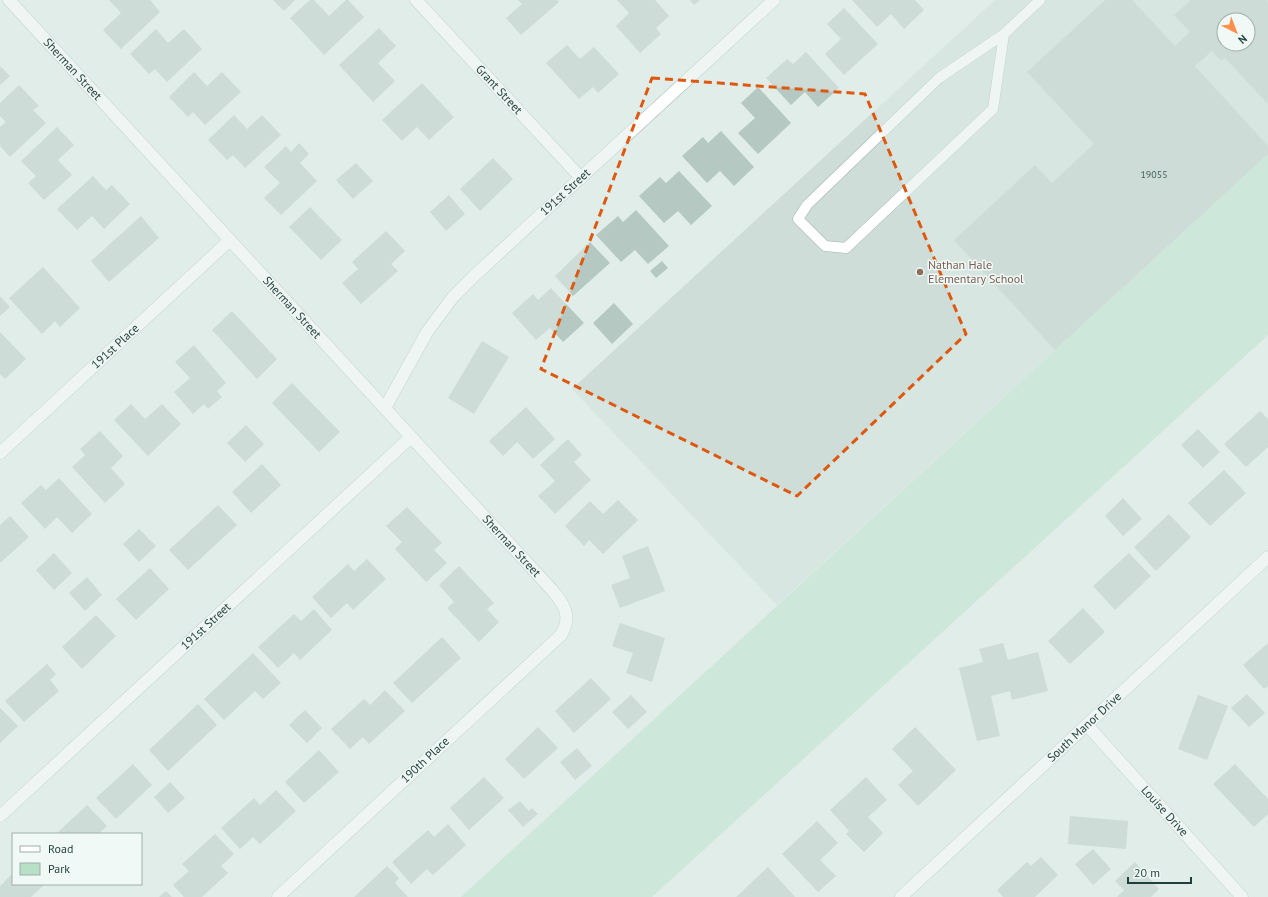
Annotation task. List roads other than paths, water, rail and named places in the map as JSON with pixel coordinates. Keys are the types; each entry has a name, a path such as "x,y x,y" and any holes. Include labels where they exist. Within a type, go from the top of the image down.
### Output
{"street":[{"name":"Sherman Street","path":"9,0 558,597 564,606 567,620"},
{"name":"Grant Street","path":"416,0 581,178"},
{"name":"191st Street","path":"385,408 427,332 453,297 774,0"},
{"name":"191st Place","path":"0,453 230,240"},
{"name":"191st Street","path":"0,816 411,437"},
{"name":"South Manor Drive","path":"901,897 1268,557"},
{"name":"190th Place","path":"278,897 561,635 567,620"},
{"name":"Louise Drive","path":"1087,725 1242,897"}],"lane":[{"path":"1004,34 994,109 846,248 825,246 798,219 807,205 939,78 1004,34 1040,0"}],"place":[{"name":"Nathan Hale Elementary School","path":"920,272"}]}
